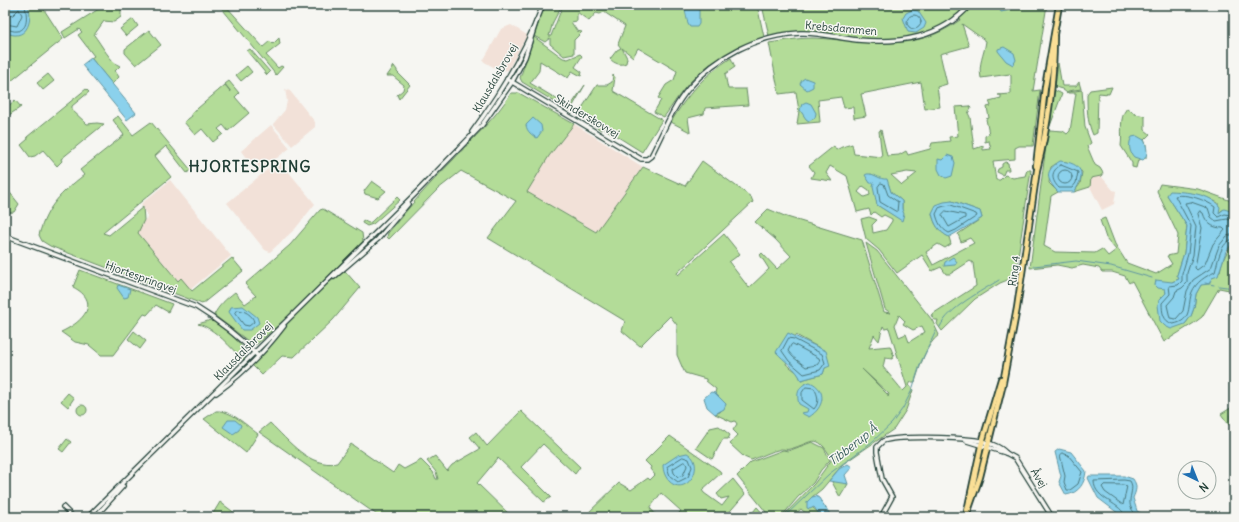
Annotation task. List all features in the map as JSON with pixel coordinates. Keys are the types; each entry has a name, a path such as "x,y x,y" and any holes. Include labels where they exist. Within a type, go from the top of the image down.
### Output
{"main road":[{"name":"Ring 4","path":"966,517 972,503 988,446 1002,388 1017,308 1051,84 1054,36 1059,5"},
{"name":"Ring 4","path":"966,517 968,502 982,444 1004,373"}],"street":[{"name":"Klausdalsbrovej","path":"465,141 484,117 507,79 543,5"},
{"name":"Krebsdammen","path":"655,148 672,112 689,88 717,62 745,46 767,39 800,33 822,34 863,40 917,38 944,28 963,13 970,5"},
{"name":"Klausdalsbrovej","path":"88,517 414,195 492,114 526,57 536,22"},
{"name":"Skinderskovvej","path":"507,79 641,159 649,158 655,148"},
{"name":"Klausdalsbrovej","path":"324,284 378,239 414,195"},
{"name":"Hjortespringvej","path":"5,236 196,307 212,316 230,330 258,356"},
{"name":"Klausdalsbrovej","path":"210,397 230,384 258,356 289,319"},
{"name":"Åvej","path":"881,517 892,497 882,479 877,452 879,444 887,440 921,438 964,440 982,444 1006,453 1018,461 1052,517"},
{"name":"Klausdalsbrovej","path":"95,517 141,465"},
{"path":"63,507 73,517"},
{"path":"67,511 70,517"}],"shaded area":[{"path":"511,25 527,35 508,70 500,71 483,61 501,29"},
{"path":"285,89 290,91 315,122 315,127 292,146 273,124 285,110 287,101"},
{"path":"574,124 643,167 597,232 527,192 549,156"},
{"path":"271,125 290,148 257,173 241,151"},
{"path":"279,160 315,204 295,229 270,252 265,250 227,203"},
{"path":"1101,176 1113,190 1116,191 1114,204 1102,210 1090,187 1091,178"},
{"path":"170,180 231,256 191,289 179,282 135,229 148,217 141,204"}],"green space":[{"path":"5,5 41,5 63,39 5,86"},
{"path":"105,5 134,5 121,6 121,17 114,22 104,21 94,35 113,61 120,66 115,71 119,77 112,84 91,58 94,56 78,35 82,32 79,29 65,38 62,32"},
{"path":"219,5 225,5 263,47 270,41 273,44 279,38 280,44 266,55 278,68 281,66 283,67 276,75"},
{"path":"545,5 562,5 553,22 549,36 551,36 563,5 757,5 764,37 724,55 706,67 686,86 664,117 654,112 661,100 658,98 666,85 674,80 677,71 638,48 633,57 622,48 627,58 626,63 624,64 615,63 610,59 617,50 621,48 618,44 625,26 604,12 600,14 596,13 589,21 577,12 577,21 571,22 577,31 582,32 574,40 574,54 564,56 550,44 550,38 545,42 534,36"},
{"path":"762,5 1047,5 1033,91 1040,90 1033,146 1019,146 1015,148 1015,159 993,161 996,180 1000,180 1005,175 1013,178 1025,176 1027,170 1031,170 1015,277 1000,283 975,299 942,331 937,324 938,320 934,320 931,315 976,286 973,263 970,261 950,274 946,274 941,267 932,271 922,255 897,273 879,250 866,239 861,219 869,217 877,220 872,225 873,233 886,230 892,219 884,215 881,217 874,212 871,215 869,209 857,212 847,176 830,166 826,173 832,181 811,178 814,172 809,166 834,146 836,150 852,144 854,154 882,157 879,131 881,130 887,156 899,155 906,151 908,155 930,149 932,143 950,141 949,137 958,136 955,107 970,106 971,109 968,113 970,117 974,149 983,146 983,150 991,149 989,141 985,142 985,136 989,134 986,119 989,118 987,107 991,106 989,101 1001,98 1001,95 998,95 1011,94 1011,76 1010,74 981,78 981,64 986,41 962,24 969,46 940,54 947,84 937,87 940,107 925,109 921,82 861,94 866,116 854,118 853,107 844,108 841,97 818,100 820,122 797,124 799,111 796,92 779,94 769,43 812,38 888,43 906,42 924,38 942,31 960,20 958,16 935,29 922,34 897,39 856,38 812,32 780,33 769,36","holes":["907,172 917,173 902,185 891,175","871,174 888,183 891,192 902,201 902,220 877,205 874,183 867,177","863,186 869,190 870,195 864,197 858,192","952,201 980,211 982,218 958,234 961,242 970,238 974,243 933,265 926,252 938,244 945,248 951,244 949,237 942,233 934,221 932,213"]},
{"path":"133,19 138,26 126,36 120,29"},
{"path":"149,30 161,45 136,65 125,53 125,49"},
{"path":"534,37 563,58 568,59 580,54 582,56 575,67 582,72 581,76 572,71 568,78 540,61 539,71 530,83 570,107 585,85 570,111 522,82 520,78"},
{"path":"250,49 270,72 267,75 247,51"},
{"path":"731,58 735,67 725,74 728,89 746,89 748,105 705,108 704,114 688,118 690,132 671,122 683,103 697,86 712,71"},
{"path":"1058,63 1062,86 1076,86 1079,82 1081,89 1068,91 1067,93 1062,89 1055,87"},
{"path":"247,66 252,72 241,81 236,75"},
{"path":"394,66 397,72 410,85 399,99 397,95 403,90 404,85 393,76 387,76"},
{"path":"48,74 54,81 43,90 37,83"},
{"path":"613,75 615,77 613,91 662,120 642,152 602,127 601,130 595,126 597,121 580,111 597,85 607,85 612,82"},
{"path":"229,81 239,93 235,97 249,113 228,131 223,125 218,129 223,134 213,142 202,129 195,135 184,122 192,116 191,114 225,85 231,92 225,84"},
{"path":"1112,87 1109,94 1098,93 1097,133 1093,135 1088,120 1087,94 1090,90"},
{"path":"86,89 89,92 72,106 72,110 87,124 104,124 61,159 62,161 57,166 43,150 35,156 30,157 21,145 28,139 27,137"},
{"path":"1054,90 1062,94 1049,126"},
{"path":"1082,90 1085,127 1091,143 1087,146 1095,165 1100,168 1103,173 1101,176 1091,178 1090,187 1074,192 1080,184 1082,172 1067,162 1060,162 1051,167 1049,183 1058,192 1051,196 1044,246 1055,252 1095,253 1102,249 1108,256 1116,250 1106,238 1100,220 1105,218 1115,244 1127,263 1156,274 1172,264 1167,256 1176,254 1178,235 1157,191 1160,184 1198,189 1234,202 1234,212 1222,210 1219,213 1218,203 1205,197 1193,194 1167,195 1187,226 1184,253 1177,275 1179,279 1172,282 1165,289 1166,293 1163,297 1185,324 1191,316 1196,294 1201,285 1220,272 1223,259 1234,241 1234,291 1219,288 1202,317 1164,342 1132,281 1129,283 1125,276 1112,272 1102,272 1099,268 1083,265 1072,268 1057,265 1030,268 1048,131 1063,131 1067,134 1070,131 1076,93 1068,92"},
{"path":"511,93 519,93 574,124 549,156 527,192 596,232 643,167 685,186 702,161 751,197 753,202 677,273 678,275 724,234 740,254 729,262 749,288 769,269 760,255 762,253 777,269 791,256 775,239 755,222 768,209 787,217 862,240 884,312 891,313 885,309 866,243 877,251 932,320 939,335 930,344 921,363 915,382 911,382 909,385 913,390 906,410 894,429 843,464 822,489 812,497 812,507 821,517 810,517 801,509 792,517 782,517 814,484 832,459 827,450 818,442 814,441 798,447 777,450 751,460 744,457 730,444 738,435 733,430 737,424 735,421 732,422 715,414 720,412 726,404 715,393 716,389 706,381 706,379 685,373 677,355 677,325 670,316 640,346 622,331 625,321 488,238 516,201 461,171 438,189 389,239 387,237 388,233 420,195 484,128","holes":["899,315 905,321 903,324 913,330 922,326 925,332 909,342 906,334 899,337 895,325","883,326 885,329 889,328 907,387 903,391 883,367 885,358 892,359 894,356 890,346 869,348 874,335 879,341","796,335 825,351 825,368 823,374 801,380 798,373 786,364","862,369 889,394 888,397 888,395"]},
{"path":"15,100 21,107 9,115 5,109"},
{"path":"1127,108 1135,114 1145,116 1145,130 1150,134 1144,140 1146,144 1146,158 1138,160 1136,168 1132,167 1132,163 1121,146 1122,121 1124,112"},
{"path":"118,116 133,135 151,122 191,170 187,173 166,146 155,156 171,177 103,233 109,235 143,207 144,220 138,233 178,281 181,278 192,291 232,258 243,271 202,304 50,246 42,241 39,235 46,216 56,201 68,188 84,175 80,170 124,135 113,120"},
{"path":"1005,162 1008,163 1009,170 1005,170 1003,175 997,172"},
{"path":"372,181 386,191 378,198 365,194 364,191"},
{"path":"7,189 19,204 14,212 5,213 5,191"},
{"path":"397,197 400,200 373,224 367,226 362,223 363,220 368,223 371,222"},
{"path":"323,209 362,233 363,241 284,320 257,344 252,344 214,315 223,302 235,292 245,304 256,296 245,284 290,245 320,210"},
{"path":"80,270 172,304 168,312 156,305 147,315 144,314 113,355 101,355 89,345 75,342 61,332 76,323 82,317 88,305 82,293 73,287"},
{"path":"345,271 360,288 333,320 294,357 282,356 262,375 252,365 291,319 327,284"},
{"path":"211,320 232,336 241,346 246,356 243,360 217,334 198,324"},
{"path":"134,331 146,341 140,349 128,339"},
{"path":"68,393 74,398 68,407 61,401"},
{"path":"80,405 84,405 86,406 86,414 80,415 77,412 77,408"},
{"path":"1234,406 1234,414 1230,415 1231,422 1234,421 1234,424 1229,425 1221,414"},
{"path":"216,411 222,411 233,415 258,434 246,453 204,419"},
{"path":"521,411 580,467 575,474 543,444 521,467 551,497 544,502 498,458 477,483 512,517 482,517 476,511 474,513 479,517 380,517 259,432 270,423 300,452 317,461 327,463 337,463 351,444 393,473 398,465 404,469 421,460 433,472 436,479 438,479 436,472 427,461 435,456 447,471 452,465 480,449 470,437 476,432 487,446"},
{"path":"719,426 730,435 728,439 723,439 712,459 696,448 710,428"},
{"path":"670,436 720,471 721,473 702,490 704,493 722,506 729,497 721,499 717,494 733,479 745,494 725,517 675,517 681,511 661,493 650,508 658,517 584,517 619,483 631,490 648,478 650,480 655,475 650,469 651,467 645,461"},
{"path":"67,439 71,442 63,452 59,449"},
{"path":"812,442 824,448 830,460 821,470 813,483 798,497 781,517 770,517 737,476 751,462 783,450 788,451"},
{"path":"834,480 848,484 840,497 832,482"},
{"path":"220,502 240,517 211,517"},
{"path":"757,507 766,517 749,517"}],"water":[{"path":"12,5 28,5 30,11 29,24 23,33 18,35 12,35 5,32 5,9"},
{"path":"684,5 699,5 699,24 697,27 690,27 688,24"},
{"path":"998,5 1009,5 1010,10 1001,12"},
{"path":"912,10 918,11 926,23 924,28 916,33 908,32 903,18 906,13"},
{"path":"1004,47 1014,53 1016,60 1013,65 1006,61 998,51 998,49"},
{"path":"91,58 136,113 127,120 82,65"},
{"path":"805,78 813,81 813,87 807,90 800,84"},
{"path":"806,102 811,104 816,113 815,118 809,121 800,110 802,104"},
{"path":"533,118 541,125 542,131 537,138 529,131 526,125"},
{"path":"1137,136 1144,140 1146,145 1147,153 1143,160 1134,157 1130,150 1132,137"},
{"path":"947,155 953,157 955,163 952,176 946,178 941,175 938,169 938,159 942,160"},
{"path":"1060,161 1073,164 1080,170 1080,180 1074,192 1058,192 1049,179 1048,175 1051,168"},
{"path":"872,174 887,179 891,192 902,201 902,209 904,214 902,221 877,205 873,187 874,183 870,183 865,175"},
{"path":"1170,191 1204,196 1216,202 1220,207 1219,213 1224,209 1234,212 1234,242 1226,251 1218,276 1212,278 1209,284 1201,285 1196,294 1191,316 1185,324 1171,329 1160,321 1158,305 1159,300 1166,293 1165,289 1158,288 1155,285 1156,280 1172,282 1179,279 1177,275 1184,253 1187,226 1167,195"},
{"path":"952,201 980,211 982,218 949,237 942,233 934,221 932,213 936,205"},
{"path":"953,257 957,262 955,265 944,266 945,262"},
{"path":"118,285 130,289 128,297 124,298 117,288"},
{"path":"243,306 257,317 259,323 250,330 242,330 229,312 231,307"},
{"path":"788,333 826,351 830,366 825,368 823,374 801,380 793,369 776,352"},
{"path":"810,382 816,385 820,390 822,399 818,409 809,417 801,413 807,412 808,409 799,404 798,393 803,385"},
{"path":"711,392 715,393 726,404 724,409 715,414 707,407 704,398"},
{"path":"228,420 235,420 241,425 239,430 233,434 223,427"},
{"path":"1059,449 1071,452 1086,471 1083,483 1078,490 1071,494 1066,495 1059,482 1061,476 1055,452"},
{"path":"687,453 693,458 695,471 688,482 683,485 676,486 667,478 663,465 678,455"},
{"path":"848,464 852,467 845,475 848,484 829,481 839,469"},
{"path":"1089,476 1124,476 1133,479 1136,484 1136,488 1133,498 1137,511 1148,517 1124,517 1119,514 1098,498 1088,478"},
{"path":"816,496 832,517 821,517 814,507 810,509 807,508 807,502 812,497"}],"waterway":[{"name":"Tibberup Å","path":"1034,266 1076,261 1111,266 1152,278"},
{"name":"Tibberup Å","path":"940,327 950,313 999,280"},
{"name":"Tibberup Å","path":"1205,283 1214,285"},
{"name":"Tibberup Å","path":"1219,286 1234,288"},
{"name":"Tibberup Å","path":"784,517 829,474 872,442 892,423 903,408 912,390 921,362 936,331"}],"district":[{"name":"HJORTESPRING","path":"250,167"}]}
